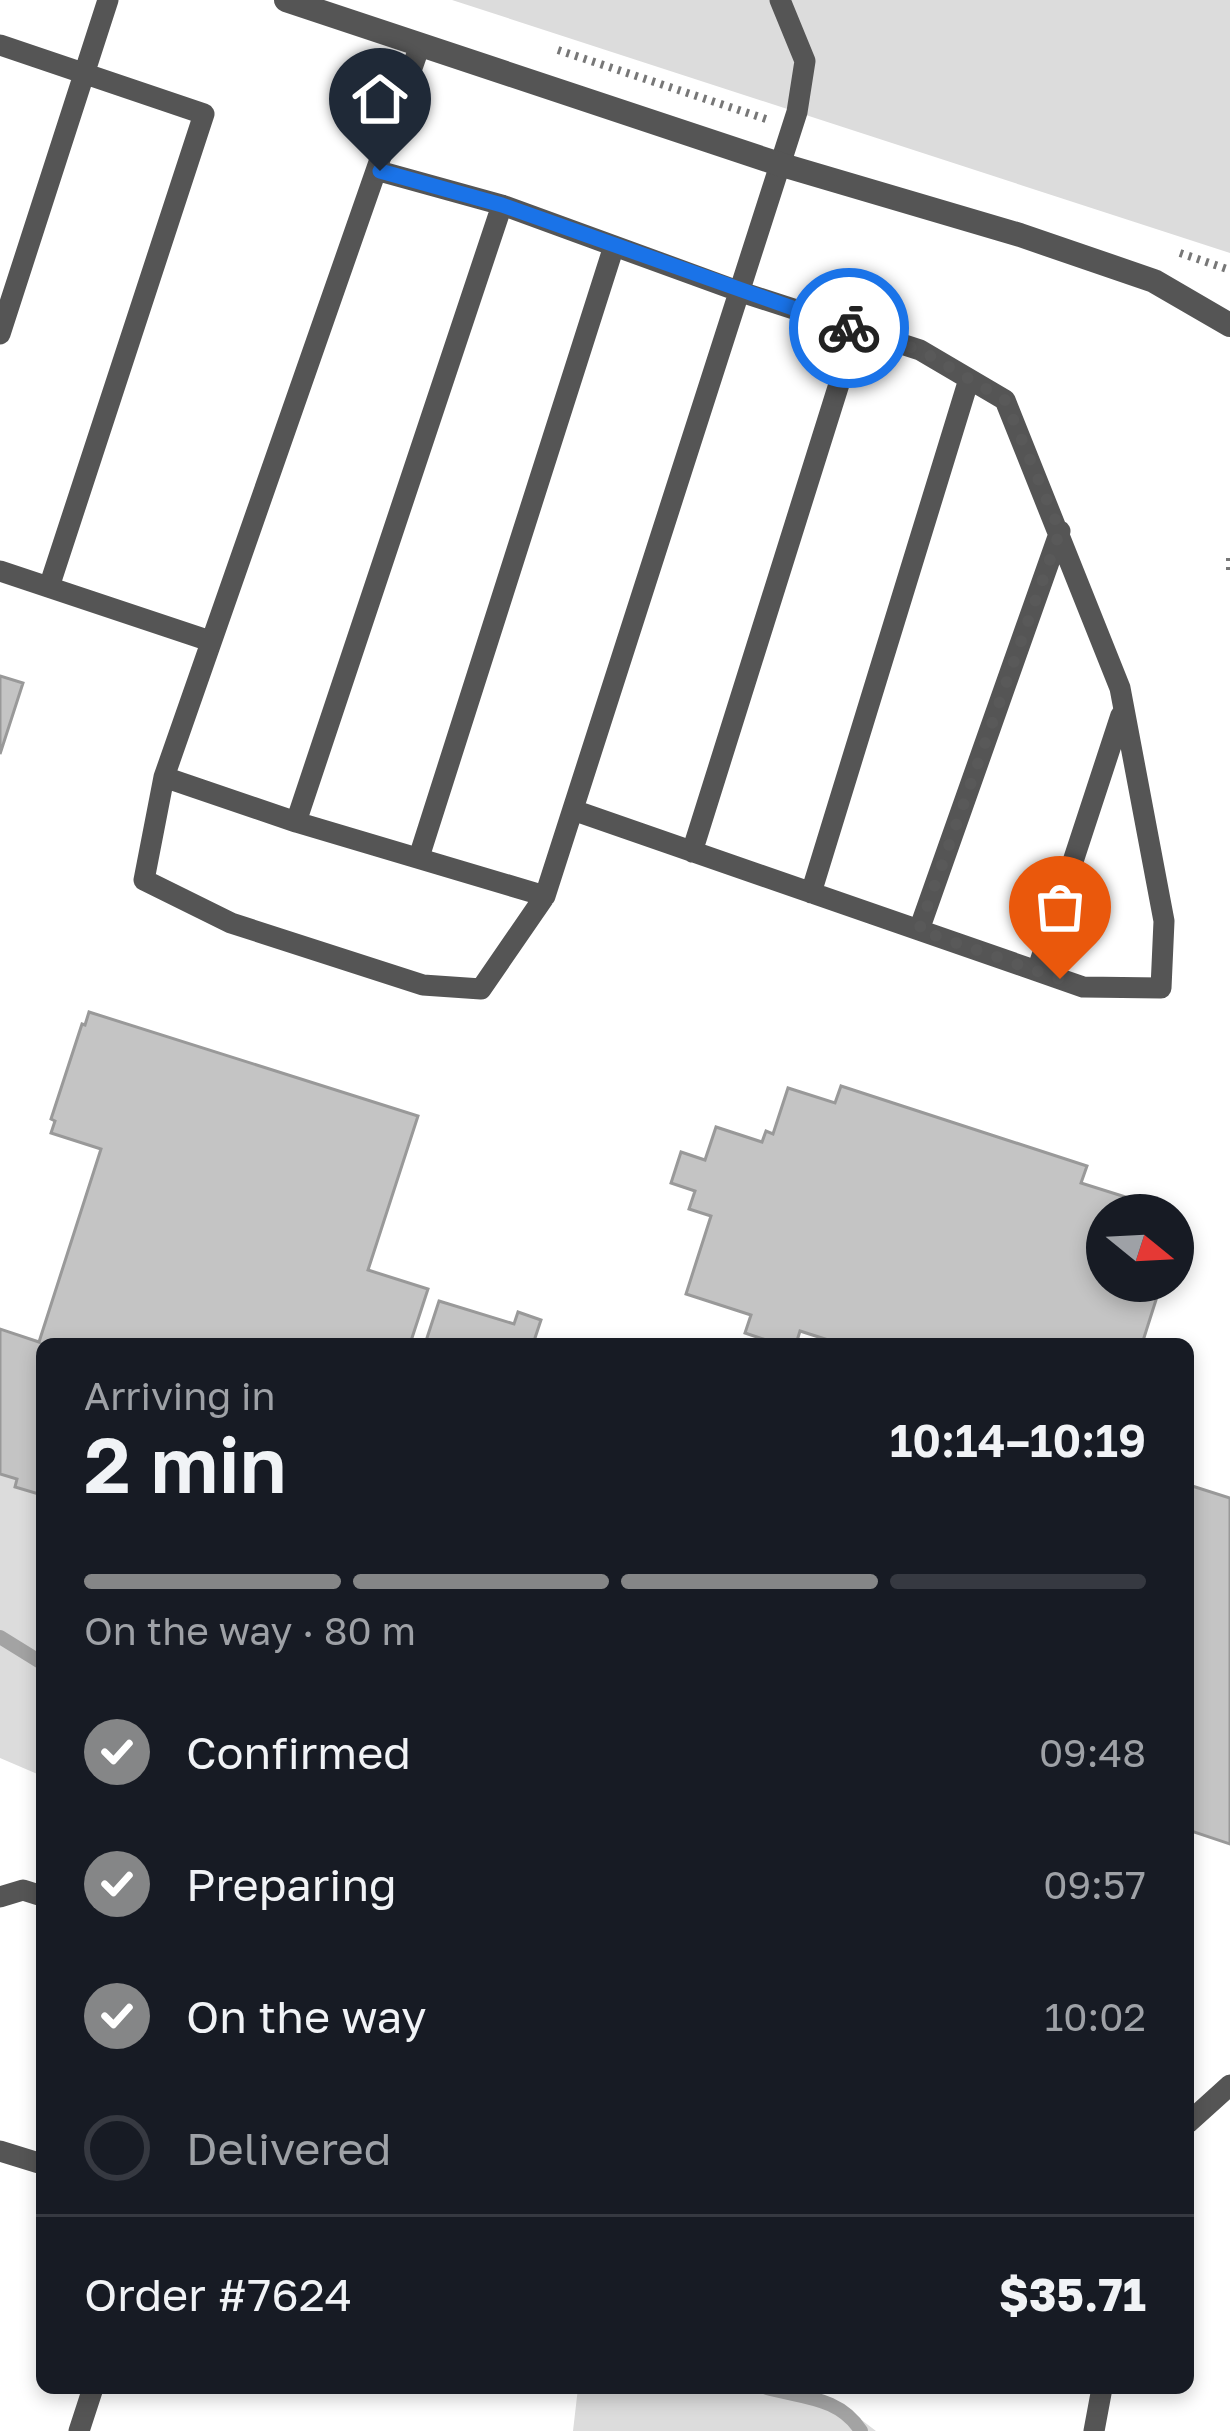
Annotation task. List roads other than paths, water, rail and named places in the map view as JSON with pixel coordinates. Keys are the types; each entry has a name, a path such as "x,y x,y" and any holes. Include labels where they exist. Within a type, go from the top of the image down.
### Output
{"street":[{"path":"286,0 779,164 1020,235 1154,281 1230,325"}],"lane":[{"path":"0,334 108,0"},
{"path":"420,45 380,171 164,777 144,880 231,923 423,985 482,989 545,896 797,112 805,61 780,0"},
{"path":"0,45 204,114 49,587"},
{"path":"380,171 502,205 738,291 920,350 1005,400 1120,688 1164,921 1161,988 1083,987 572,810"},
{"path":"296,822 502,205"},
{"path":"419,856 614,246"},
{"path":"692,852 856,330"},
{"path":"811,893 969,379"},
{"path":"919,930 1060,531"},
{"path":"0,571 210,641"},
{"path":"1037,971 1124,709"},
{"path":"164,777 296,822 545,896"},
{"path":"0,1897 23,1890 36,1894"},
{"path":"1194,2117 1230,2085"},
{"path":"0,2151 36,2162"},
{"path":"79,2431 91,2394"},
{"path":"1094,2431 1101,2394"}],"waterway":[{"path":"0,1637 36,1659"},
{"path":"794,2394 843,2411 861,2431"}]}
